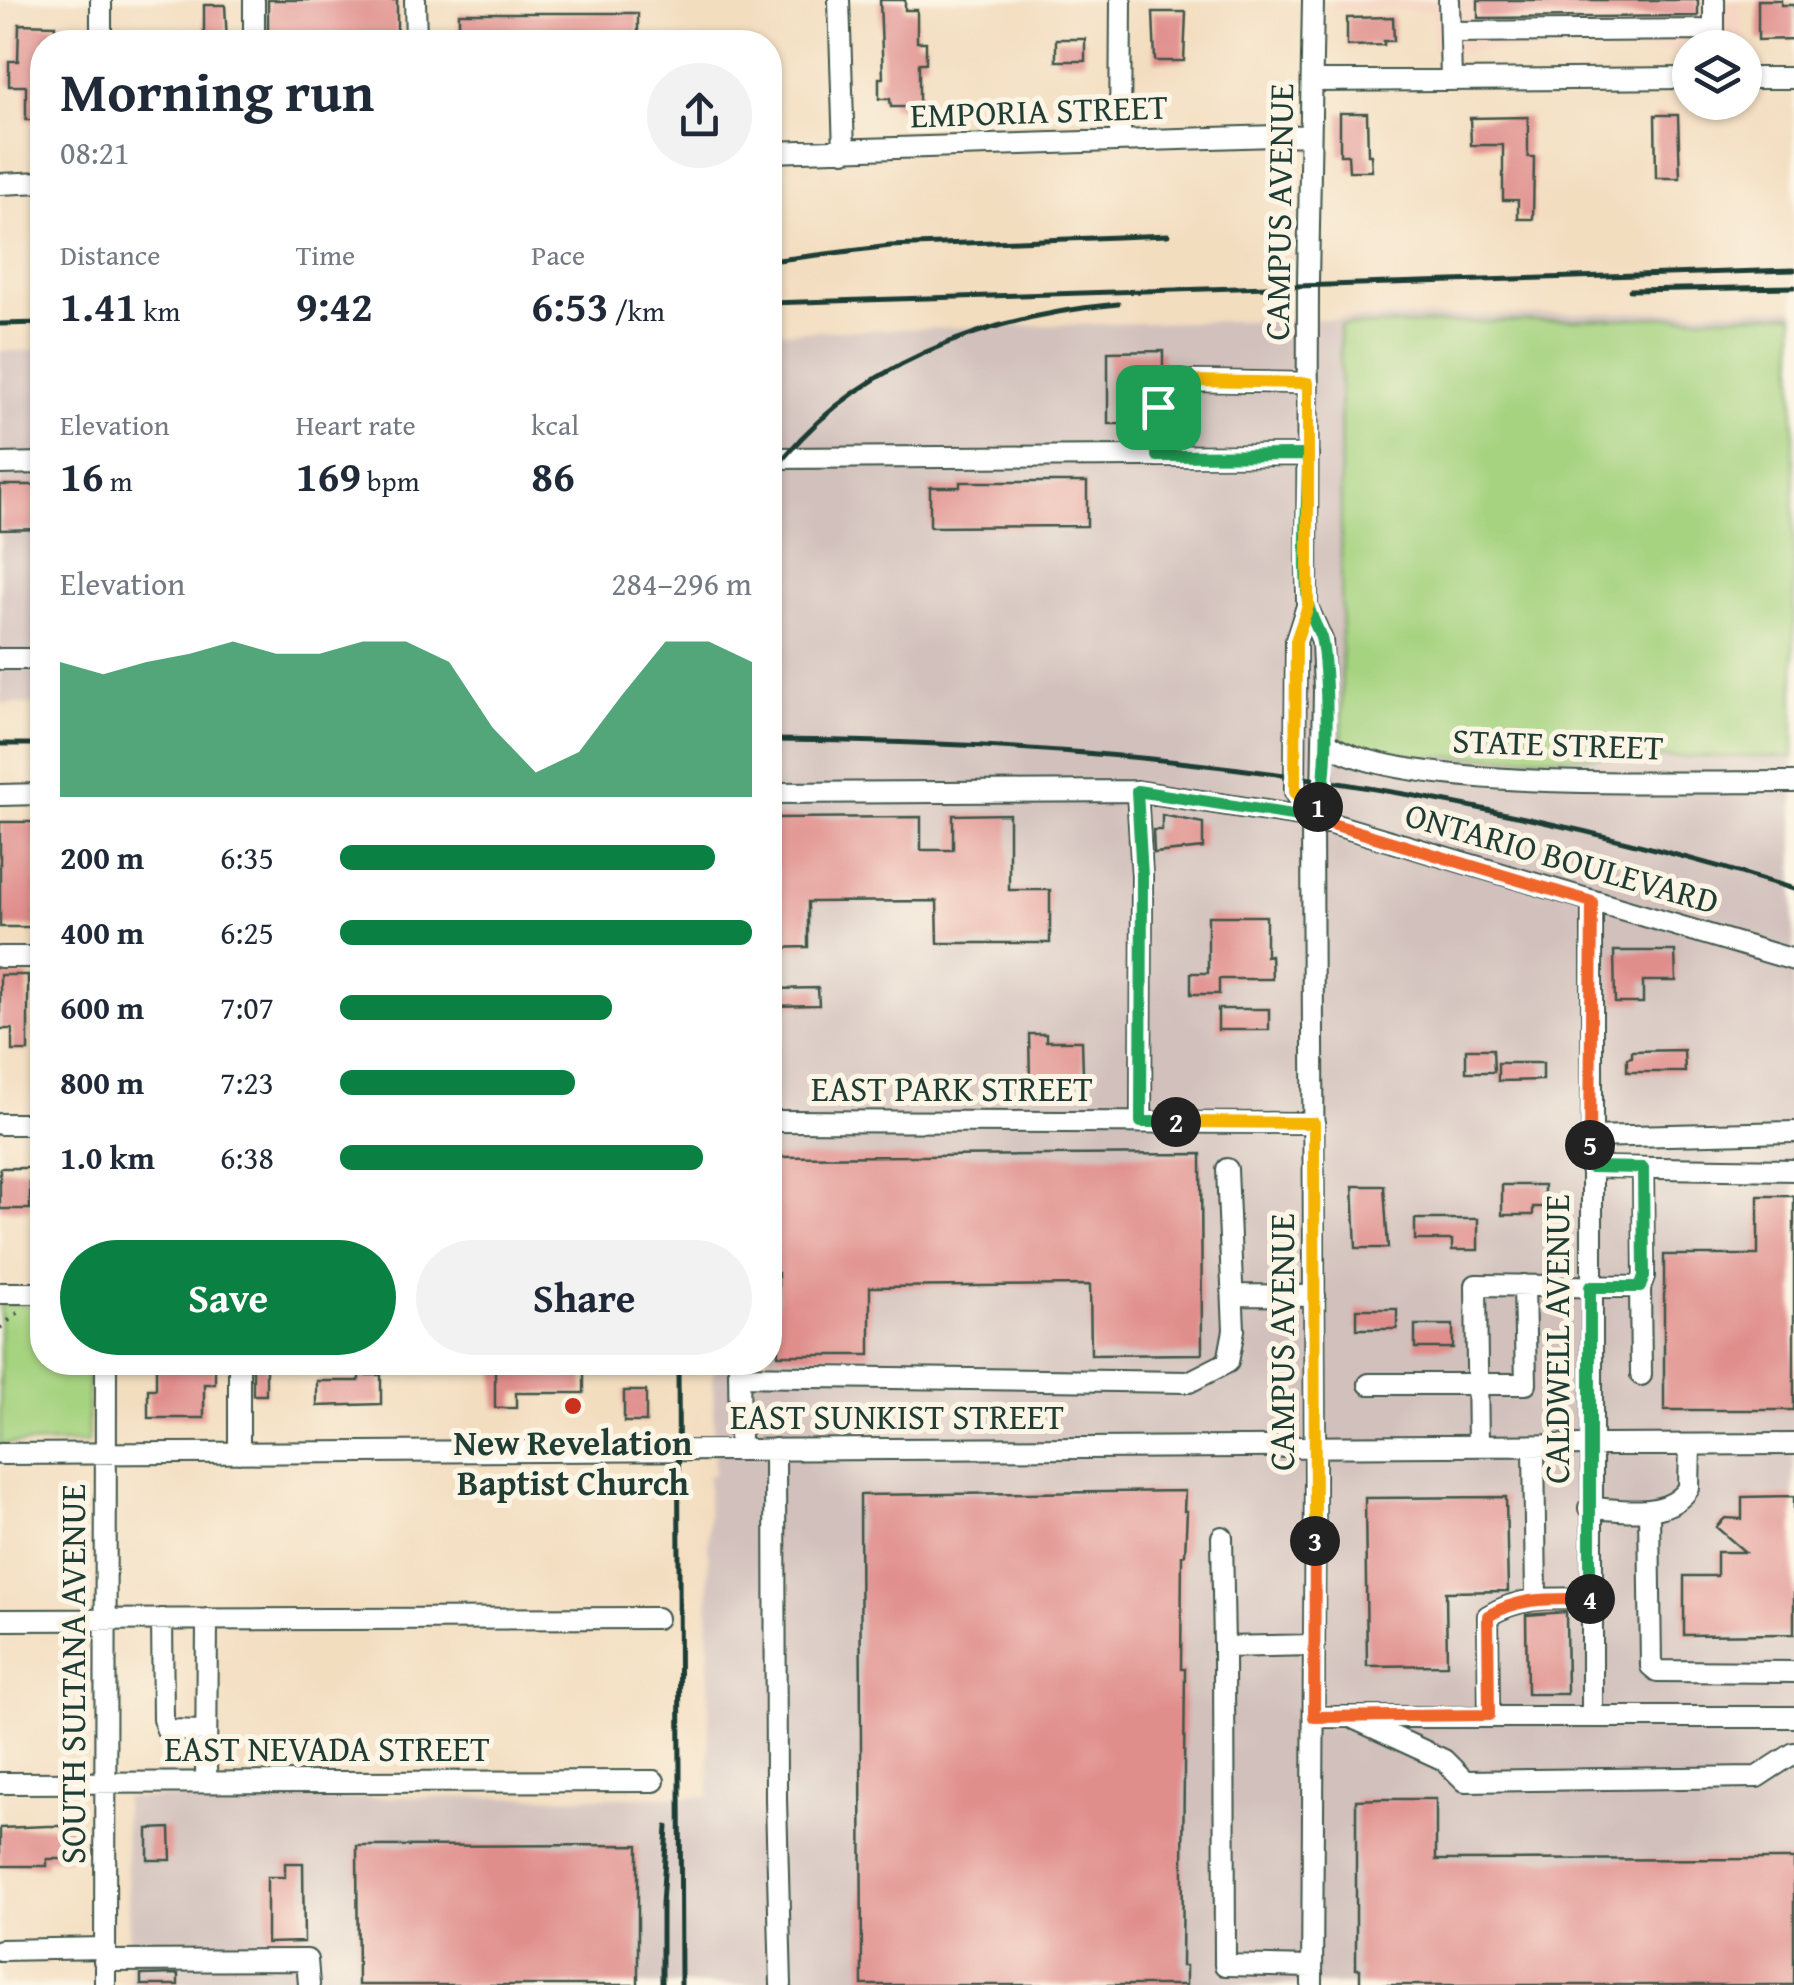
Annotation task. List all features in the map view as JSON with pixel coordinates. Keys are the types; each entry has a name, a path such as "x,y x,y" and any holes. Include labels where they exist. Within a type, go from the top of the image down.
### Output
{"street":[{"path":"101,0 101,30"},
{"path":"254,0 254,30"},
{"path":"415,0 416,30"},
{"path":"839,0 844,150"},
{"path":"1120,141 1121,0"},
{"name":"CAMPUS AVENUE","path":"1312,818 1295,792 1296,641 1308,606 1314,0"},
{"path":"1449,0 1450,80"},
{"path":"1714,0 1714,30"},
{"path":"1450,32 1672,38"},
{"path":"1314,81 1672,78"},
{"path":"1762,78 1794,78"},
{"name":"EMPORIA STREET","path":"782,152 1310,136"},
{"path":"0,184 30,183"},
{"path":"1157,456 1158,407 1174,386 1192,381 1308,383"},
{"path":"782,458 1308,455"},
{"path":"0,464 30,463"},
{"name":"CAMPUS AVENUE","path":"1308,606 1322,640 1326,741 1322,798 1312,818 1312,1976"},
{"path":"0,659 30,660"},
{"name":"STATE STREET","path":"1326,741 1337,751 1408,770 1504,780 1794,782"},
{"path":"1137,791 1142,876 1141,1122"},
{"name":"ONTARIO BOULEVARD","path":"782,793 1137,791 1312,818 1794,960"},
{"path":"0,795 30,794"},
{"name":"CALDWELL AVENUE","path":"1592,902 1592,1717"},
{"path":"0,957 30,957"},
{"name":"EAST PARK STREET","path":"782,1120 1314,1123"},
{"path":"0,1124 30,1124"},
{"path":"1590,1136 1794,1132"},
{"path":"1590,1167 1794,1170"},
{"path":"1641,1376 1643,1168"},
{"path":"782,1370 1189,1382 1228,1362 1234,1330 1227,1169"},
{"path":"1478,1446 1476,1285 1640,1287"},
{"path":"1369,1384 1526,1384 1524,1285"},
{"path":"0,1293 30,1293"},
{"path":"1233,1295 1315,1296"},
{"name":"SOUTH SULTANA AVENUE","path":"104,1985 106,1375"},
{"path":"239,1375 240,1452"},
{"path":"739,1375 740,1450"},
{"path":"1590,1508 1649,1510 1674,1504 1689,1488 1690,1444"},
{"name":"EAST SUNKIST STREET","path":"0,1454 1794,1444"},
{"path":"1534,1446 1536,1598"},
{"path":"775,1450 781,1985"},
{"path":"1649,1510 1651,1666 1657,1671 1794,1672"},
{"path":"1222,1538 1225,1975 1312,1976"},
{"path":"1489,1715 1488,1616 1503,1607 1536,1598 1590,1599"},
{"path":"206,1782 207,1618"},
{"path":"0,1620 656,1618"},
{"path":"162,1619 163,1719 167,1730 206,1731"},
{"path":"1224,1646 1314,1646"},
{"path":"1314,1717 1794,1717"},
{"path":"1351,1717 1444,1760 1465,1780 1757,1776 1794,1753"},
{"name":"EAST NEVADA STREET","path":"0,1783 654,1782"},
{"path":"0,1950 307,1960 309,1985"}],"path":[{"path":"0,1328 25,1311"}],"shaded area":[{"path":"1334,0 1741,0 1743,30 1672,30 1672,51 1432,51 1433,10 1333,9"},
{"path":"1794,308 1794,1985 131,1985 124,1798 709,1797 708,1475 714,1475 713,1375 782,1375 782,332"},
{"path":"30,350 30,704 0,704 0,351"}],"green space":[{"path":"1794,314 1794,757 1422,757 1342,743 1340,326"},
{"path":"0,1304 30,1304 30,1375 88,1375 88,1443 0,1444"}],"building":[{"path":"268,0 397,0 397,30 268,30"},
{"path":"880,0 905,0 905,10 917,10 917,42 926,42 926,63 919,63 919,107 891,107 890,99 879,99 879,78 883,78"},
{"path":"1478,0 1698,0 1698,16 1478,18"},
{"path":"1758,0 1781,0 1781,5 1794,5 1794,39 1762,40 1762,30 1758,30"},
{"path":"204,5 225,5 226,30 204,30"},
{"path":"1153,12 1186,12 1184,61 1155,61"},
{"path":"459,13 638,13 638,30 459,30"},
{"path":"1393,17 1394,41 1347,46 1347,18"},
{"path":"19,24 55,25 55,30 30,30 30,120 26,120 26,86 9,86 9,61 18,61"},
{"path":"1056,39 1085,39 1085,61 1056,61"},
{"path":"1340,113 1367,113 1372,171 1349,171 1348,155 1340,155"},
{"path":"1655,115 1672,115 1672,120 1678,120 1680,178 1656,178"},
{"path":"1528,117 1528,157 1534,157 1533,219 1518,219 1518,200 1503,200 1503,145 1471,145 1470,118"},
{"path":"1163,351 1163,380 1156,386 1143,386 1143,424 1108,424 1108,352"},
{"path":"960,482 1087,482 1087,526 930,527 930,487 960,487"},
{"path":"0,485 30,485 30,529 0,530"},
{"path":"1009,814 1009,890 1050,890 1050,943 938,943 937,901 808,902 808,947 782,948 782,818 921,817 921,850 953,850 953,815"},
{"path":"1162,815 1203,823 1203,848 1154,853 1153,830 1162,830"},
{"path":"0,822 30,822 30,927 0,927"},
{"path":"1208,916 1266,916 1266,956 1271,955 1272,979 1219,979 1219,994 1191,994 1191,973 1208,973"},
{"path":"1614,951 1675,951 1676,981 1643,981 1643,1003 1615,1003"},
{"path":"0,975 28,975 28,1051 12,1051 12,1029 0,1029"},
{"path":"818,988 819,1005 782,1006 782,989"},
{"path":"1218,1009 1269,1009 1269,1030 1218,1030"},
{"path":"1029,1034 1046,1034 1046,1041 1082,1041 1083,1073 1078,1073 1078,1079 1030,1081"},
{"path":"1466,1049 1493,1049 1494,1072 1466,1072"},
{"path":"1684,1050 1685,1072 1627,1072 1627,1058 1632,1057 1632,1051"},
{"path":"1498,1063 1543,1063 1543,1080 1498,1081"},
{"path":"1201,1154 1202,1354 1091,1355 1090,1285 870,1287 870,1355 782,1355 782,1157"},
{"path":"0,1168 30,1168 30,1209 0,1209"},
{"path":"1502,1185 1544,1185 1544,1207 1533,1207 1533,1215 1502,1215"},
{"path":"1353,1186 1384,1186 1388,1248 1356,1248"},
{"path":"1758,1196 1794,1196 1794,1410 1664,1410 1664,1255 1758,1255"},
{"path":"1415,1219 1478,1219 1478,1250 1452,1250 1452,1240 1415,1240"},
{"path":"1357,1309 1397,1309 1397,1329 1357,1329"},
{"path":"1415,1325 1453,1325 1453,1348 1415,1348"},
{"path":"156,1375 215,1375 215,1384 204,1384 204,1418 148,1418 148,1389 156,1389"},
{"path":"253,1375 266,1375 266,1395 253,1395"},
{"path":"359,1375 381,1375 381,1404 317,1406 317,1381 359,1381"},
{"path":"495,1375 584,1375 584,1393 516,1393 516,1408 495,1408"},
{"path":"624,1391 646,1391 646,1422 624,1422"},
{"path":"1185,1491 1181,1669 1185,1669 1182,1966 1186,1966 1186,1985 862,1985 860,1495"},
{"path":"1794,1496 1794,1634 1684,1635 1684,1576 1717,1576 1717,1552 1745,1552 1716,1527 1725,1518 1742,1519 1742,1497"},
{"path":"1506,1497 1508,1591 1446,1592 1447,1665 1367,1666 1365,1498"},
{"path":"1566,1612 1567,1694 1527,1694 1526,1615"},
{"path":"1436,1799 1436,1860 1794,1859 1794,1985 1360,1985 1360,1969 1356,1969 1356,1800"},
{"path":"70,1826 70,1859 47,1859 47,1866 0,1866 0,1828"},
{"path":"170,1828 171,1860 148,1860 148,1829"},
{"path":"638,1845 638,1985 358,1985 357,1846"},
{"path":"285,1863 303,1863 304,1942 267,1943 267,1877 285,1877"},
{"path":"178,1974 178,1985 141,1985 141,1975"}],"railway":[{"path":"782,260 890,246 1168,235"},
{"path":"782,303 1794,270"},
{"path":"1630,290 1794,287"},
{"path":"782,462 840,404 925,352 1020,320 1118,304"},
{"path":"0,324 30,323"},
{"path":"782,740 1031,749 1288,776 1542,822 1668,852 1794,889"},
{"path":"0,744 30,744"},
{"path":"678,1375 681,1985"},
{"path":"662,1985 667,1827"}],"place":[{"name":"New Revelation Baptist Church","path":"573,1406"}],"route":[{"path":"1158,407 1157,456 1308,455 1308,606 1322,640 1326,741 1322,798 1312,818 1137,791 1142,876 1141,1122 1314,1123 1314,1717 1489,1715 1488,1616 1503,1607 1536,1598 1590,1599 1590,1287 1640,1287 1644,1276 1643,1168 1590,1167 1592,902 1312,818 1295,792 1296,641 1308,606 1308,530 1308,455 1308,383 1192,381 1174,386 1158,407"}]}
